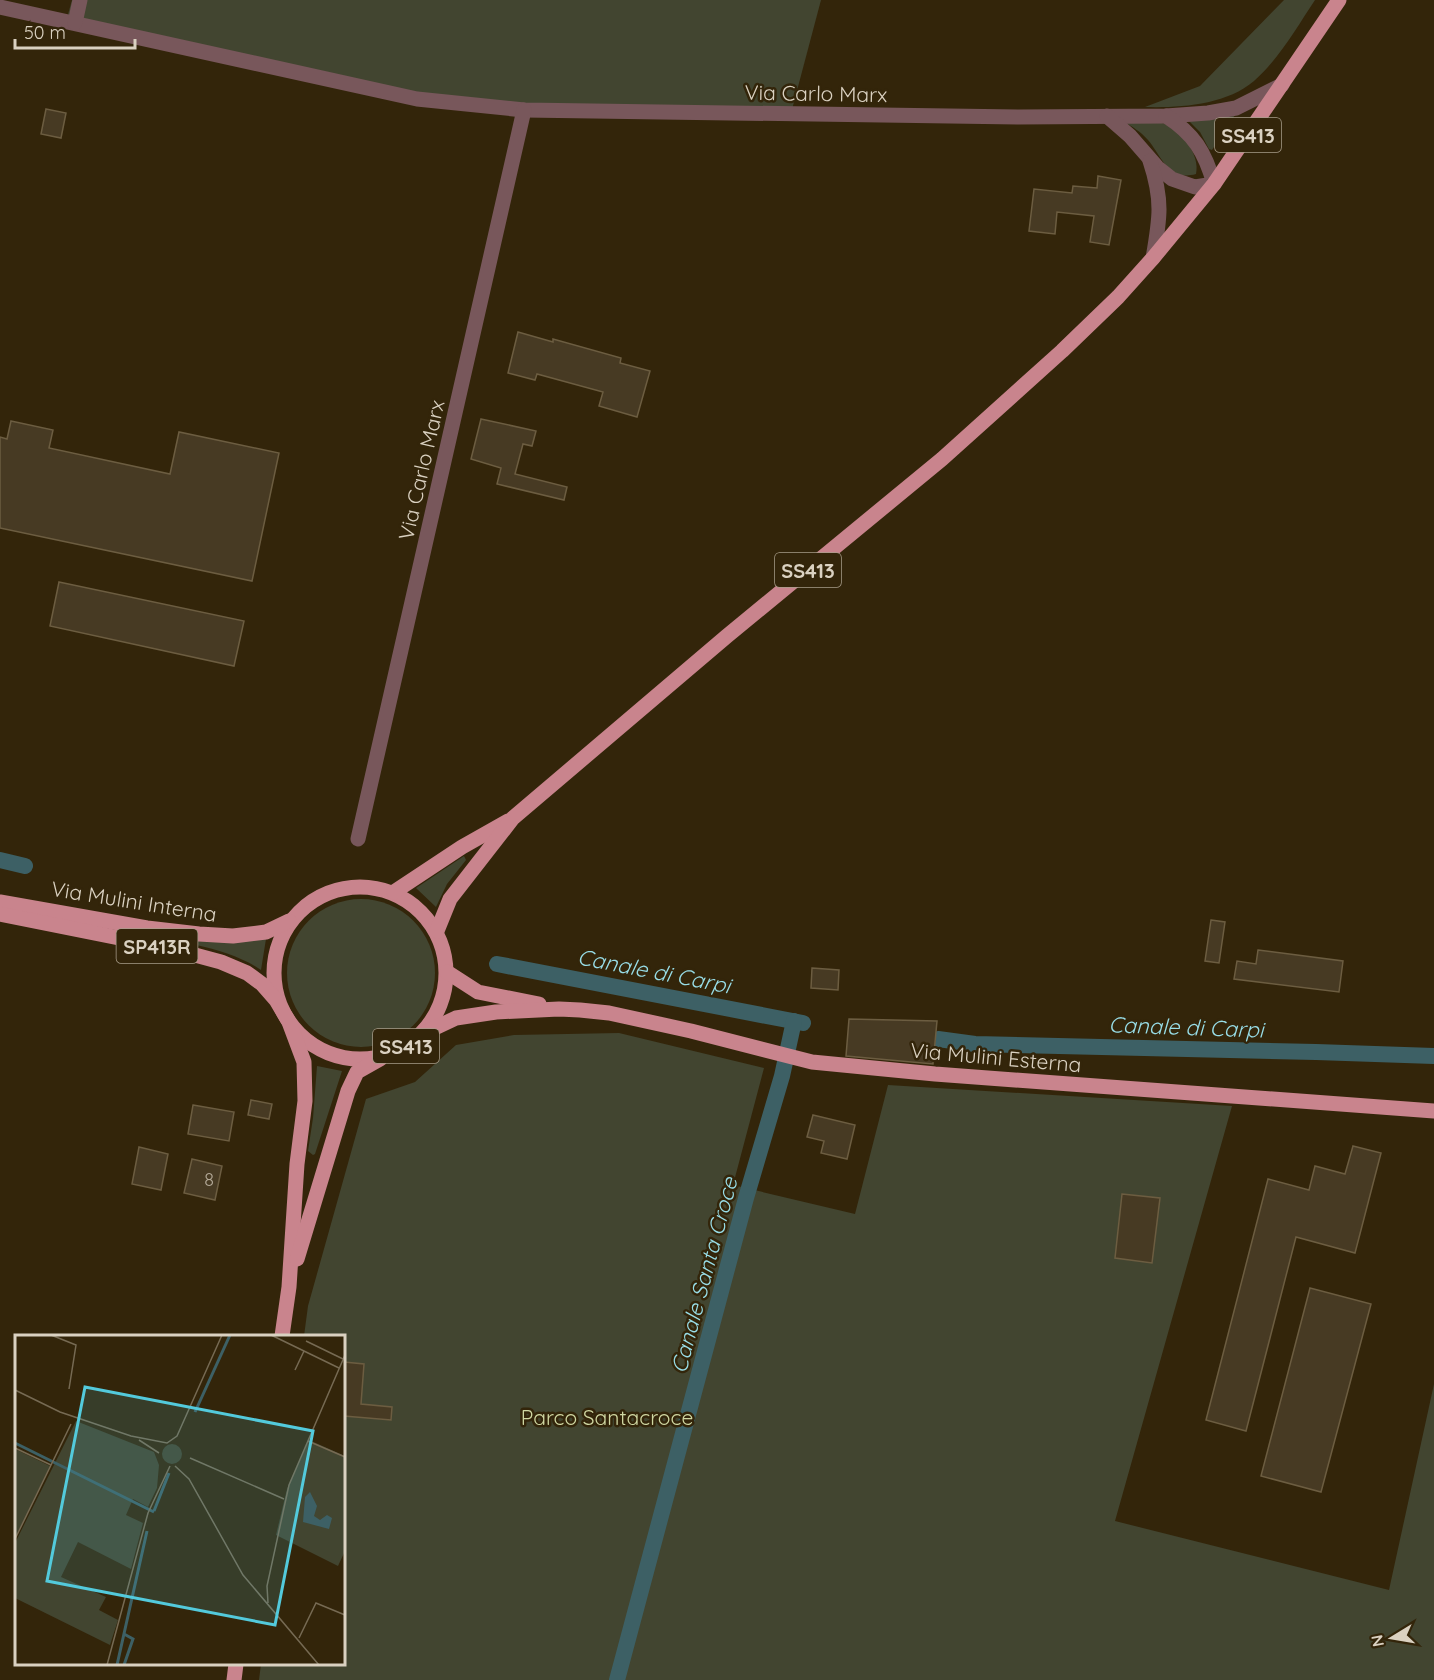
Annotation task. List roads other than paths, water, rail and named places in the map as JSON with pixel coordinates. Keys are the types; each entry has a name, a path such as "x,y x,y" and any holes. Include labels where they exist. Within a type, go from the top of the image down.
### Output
{"main road":[{"name":"SS413","path":"394,892 462,847 513,818 727,636 942,459 1062,351 1118,297 1154,258 1214,184 1339,0"},
{"name":"SS413","path":"437,931 450,899 513,818"},
{"name":"SS413","path":"282,1335 289,1287 297,1164 305,1101 304,1062 289,1022 278,1002 273,980 274,958 281,936 294,917 314,900 340,889 366,887 394,892 418,908 437,931 444,951 447,972 444,994 435,1016 422,1034 407,1046 357,1072 348,1091 289,1287"},
{"name":"Via Mulini Interna","path":"0,902 147,928 233,936 266,932 294,917"},
{"name":"Via Mulini Interna","path":"0,914 169,948 221,962 247,973 262,984 276,1000 289,1022"},
{"name":"Via Mulini Esterna","path":"447,972 478,992 559,1009 609,1013 812,1062 935,1074 1434,1111"},
{"name":"Via Mulini Esterna","path":"422,1034 456,1018 496,1012 559,1009"},
{"name":"SS413","path":"289,1022 312,1045 327,1052 358,1059 390,1054"},
{"path":"234,1680 236,1665"}],"street":[{"path":"75,23 80,0"},
{"name":"Via Carlo Marx","path":"0,7 417,99 524,110 1018,117 1166,116 1236,108 1282,85"},
{"name":"Via Carlo Marx","path":"358,839 524,110"},
{"path":"1107,116 1130,136 1157,167 1172,179 1195,187 1214,184 1208,164 1196,141 1183,127 1166,116"},
{"path":"1148,155 1160,199 1159,227 1154,258"}],"waterway":[{"name":"Canale di Carpi","path":"0,860 25,866"},
{"name":"Canale di Carpi","path":"497,964 803,1023"},
{"name":"Canale Santa Croce","path":"617,1680 746,1198 782,1076 794,1021"},
{"name":"Canale di Carpi","path":"938,1039 975,1044 1434,1056"}],"park label":[{"name":"Parco Santacroce","path":"607,1417"}]}
